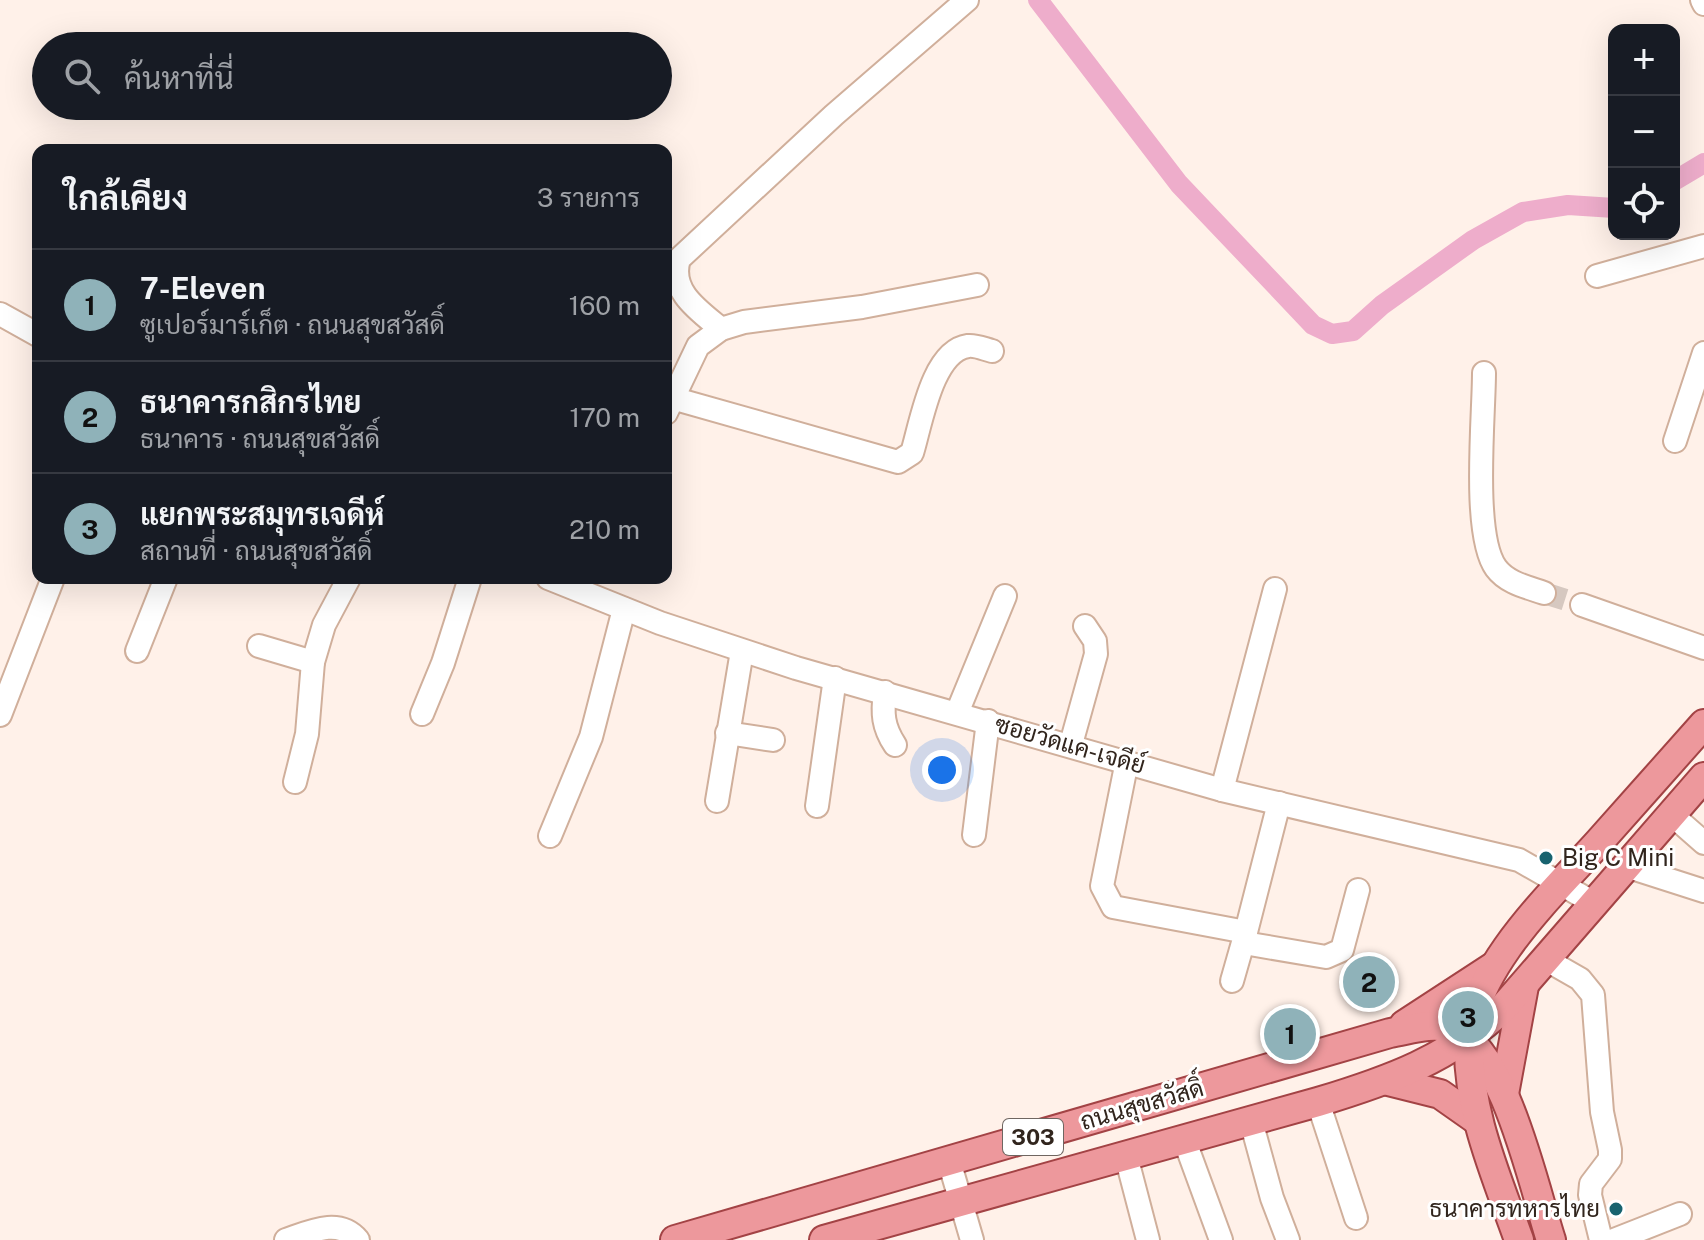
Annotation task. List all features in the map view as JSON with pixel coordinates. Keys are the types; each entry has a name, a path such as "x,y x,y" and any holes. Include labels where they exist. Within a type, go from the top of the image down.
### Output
{"main road":[{"path":"1519,1240 1477,1120 1469,1039 1475,1010 1497,964 1563,882 1704,724"},
{"name":"ถนนสุขสวัสดิ์","path":"824,1240 1388,1081 1469,1039 1524,986 1704,777"},
{"path":"1390,1033 1433,1009 1497,964"},
{"path":"1504,1094 1524,986"},
{"name":"ถนนสุขสวัสดิ์","path":"675,1240 1390,1033 1440,1026 1469,1039"},
{"path":"1469,1039 1492,1066 1504,1094 1551,1240"},
{"path":"1388,1081 1440,1094 1477,1120"}],"street":[{"path":"721,329 694,307 677,284 675,272 679,259 834,115 967,0"},
{"path":"1597,276 1704,246"},
{"path":"672,400 698,346 721,329 744,322 862,307 977,285"},
{"path":"0,314 32,332"},
{"path":"672,407 898,462 912,453 936,373 948,356 971,345 992,351"},
{"path":"1675,441 1704,353"},
{"path":"1484,373 1482,506 1487,542 1494,566 1507,579 1544,593"},
{"path":"0,715 51,584"},
{"path":"137,651 164,584"},
{"path":"295,782 307,734 313,662 324,625 346,584"},
{"path":"422,714 443,663 468,584"},
{"name":"ซอยวัดแค-เจดีย์","path":"580,584 601,588 624,609 742,651 1222,790 1519,860 1563,882 1594,903"},
{"path":"1222,790 1275,589"},
{"path":"957,713 1005,596"},
{"path":"1582,605 1704,648"},
{"path":"550,836 591,737 624,609"},
{"path":"1071,744 1096,654 1095,641 1085,626"},
{"path":"259,646 313,662"},
{"path":"717,801 742,651"},
{"path":"817,806 835,678"},
{"path":"885,692 882,714 886,731 895,745"},
{"path":"974,835 988,721"},
{"path":"727,733 773,740"},
{"path":"1127,761 1102,886 1113,907 1326,957 1342,950 1358,890"},
{"path":"1232,981 1279,803"},
{"path":"1671,814 1704,843"},
{"path":"1626,866 1704,891"},
{"path":"1545,959 1580,979 1593,995 1602,1112 1610,1150 1610,1159 1591,1184 1590,1195 1601,1240"},
{"path":"1318,1102 1356,1218"},
{"path":"1251,1121 1272,1198 1288,1240"},
{"path":"1184,1139 1221,1240"},
{"path":"1126,1156 1148,1240"},
{"path":"949,1161 972,1240"},
{"path":"1614,1240 1680,1214"},
{"path":"286,1240 323,1228 343,1228 358,1240"}],"waterway":[{"path":"1038,0 1179,184 1313,325 1332,334 1353,331 1382,305 1473,240 1523,212 1568,205 1608,208"},
{"path":"1680,177 1704,163"}],"tunnel":[{"path":"1544,593 1582,605"}],"place":[{"name":"Big C Mini","path":"1546,858"},
{"name":"ธนาคารกสิกรไทย","path":"1369,982"},
{"name":"แยกพระสมุทรเจดีห์","path":"1468,1017"},
{"name":"7-Eleven","path":"1290,1034"},
{"name":"ธนาคารทหารไทย","path":"1616,1209"}]}
